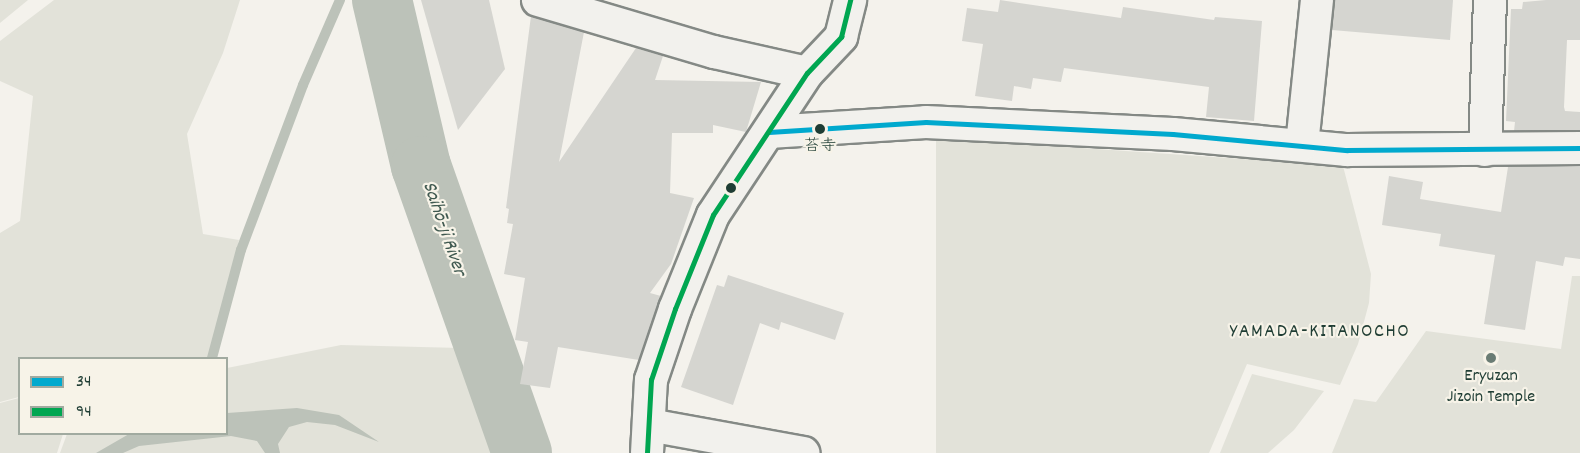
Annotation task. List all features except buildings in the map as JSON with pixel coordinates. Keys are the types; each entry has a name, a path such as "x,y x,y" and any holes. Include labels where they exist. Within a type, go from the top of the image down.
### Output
{"street":[{"path":"538,0 714,52 807,73"},
{"path":"803,453 648,439 651,380 675,309 713,215 807,73 841,37 850,0"},
{"path":"1302,146 1317,0"},
{"path":"1485,150 1490,0"},
{"path":"769,132 926,122 1161,134 1347,150 1580,148"}],"shaded area":[{"path":"0,0 28,0 0,23"},
{"path":"54,0 240,0 223,53 187,134 203,234 239,240 210,357 18,357 18,397 0,402 0,233 20,221 33,96 0,81 0,41"},
{"path":"936,138 1343,166 1371,274 1369,303 1358,344 1340,385 1247,364 1209,453 936,453"},
{"name":"Eryuzan Jizoin Temple","path":"1572,276 1580,276 1580,453 1332,453 1354,399 1376,402 1426,331 1561,349"},
{"path":"341,345 461,348 504,453 60,453 67,435 228,435 228,368"},
{"path":"1252,374 1324,391 1294,430 1268,453 1220,453"},
{"path":"18,398 18,435 63,435 57,453 0,453 0,403"},
{"path":"297,408 339,415 379,442 335,425 307,422 289,427 278,444 280,453 265,453 257,441 231,436 139,446 123,453 96,453 127,435 228,435 228,413"}],"waterway":[{"path":"212,357 241,250 303,85 340,0"},
{"name":"Saihō-ji River","path":"382,0 421,166 522,453"}],"transit line":[{"name":"94","path":"647,453 651,380 675,309 713,215 807,73 841,37 850,0"},
{"name":"34","path":"769,132 926,122 1173,134 1347,150 1580,148"}],"place":[{"name":"苔寺","path":"820,129"},
{"name":"Eryuzan Jizoin Temple","path":"1491,358"}],"district":[{"name":"YAMADA-KITANOCHO","path":"1320,332"}]}
